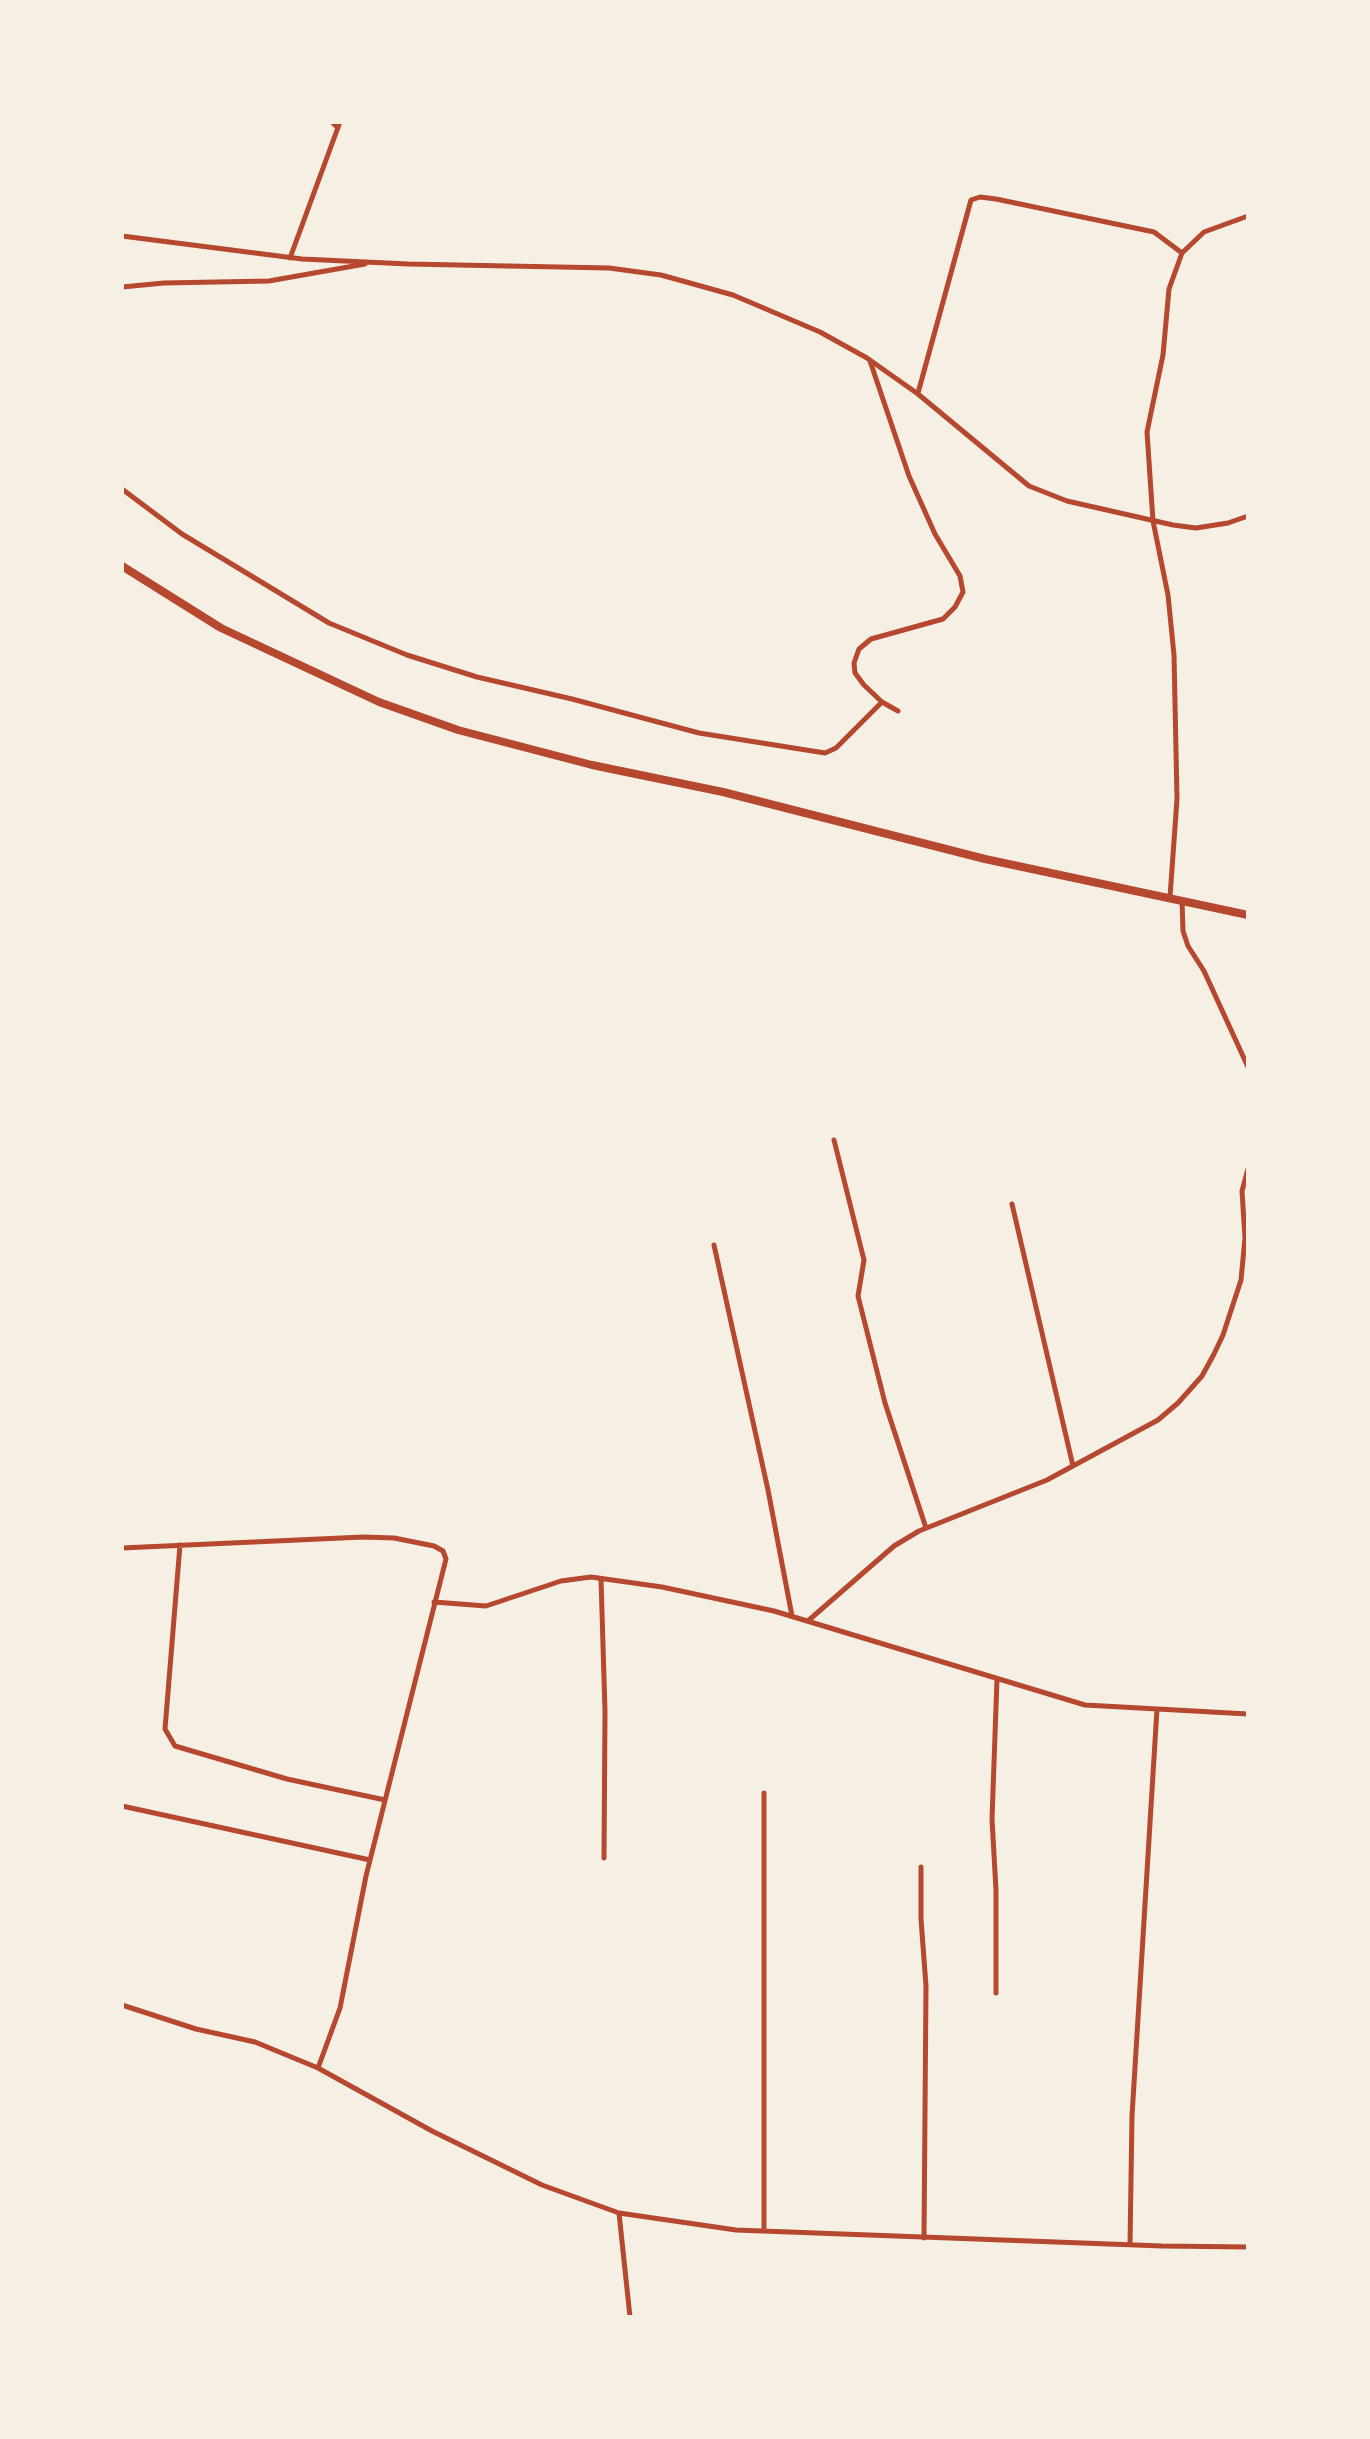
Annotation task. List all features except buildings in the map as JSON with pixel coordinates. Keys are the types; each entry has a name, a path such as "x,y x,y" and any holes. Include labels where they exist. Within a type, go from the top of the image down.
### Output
{"highway":[{"path":"122,566 235,635 379,702 458,730 592,765 723,792 985,859 1248,915"}],"street":[{"path":"290,258 339,125 332,122"},
{"path":"918,394 971,200 980,197 996,199 1154,232 1182,253"},
{"path":"1170,897 1177,799 1177,716 1168,595 1153,521 1147,432 1163,355 1169,289 1182,253 1204,232 1248,216"},
{"path":"122,236 290,258 609,268 661,275 733,295 820,332 870,360 918,394 1029,486 1067,501 1196,528 1248,516"},
{"path":"122,287 269,281 374,263"},
{"path":"870,360 909,476 935,534 960,576 963,592 955,607 943,619 871,639 859,649 854,663 855,673 882,702 898,711"},
{"path":"122,489 182,534 329,623 407,655 477,677 699,733 825,753 836,748 882,702"},
{"path":"1182,899 1183,931 1188,946 1204,971 1248,1067"},
{"path":"834,1140 864,1260 858,1296 885,1403 926,1528"},
{"path":"809,1620 894,1546 926,1528 1011,1496 1073,1466 1158,1420 1178,1403 1202,1376 1223,1335 1241,1280 1245,1238 1242,1191 1248,1169"},
{"path":"1012,1204 1073,1466"},
{"path":"714,1245 768,1490 792,1616"},
{"path":"122,1548 363,1537 413,1541 443,1551 446,1559 370,1860 340,2008 318,2068"},
{"path":"180,1545 165,1729 175,1746 287,1779 385,1800"},
{"path":"434,1602 486,1606 576,1578 662,1587 809,1620 1085,1705 1248,1714"},
{"path":"601,1579 605,1711 604,1858"},
{"path":"996,1993 992,1819 997,1679"},
{"path":"1130,2245 1132,2116 1157,1709"},
{"path":"764,1793 764,2231"},
{"path":"122,1806 370,1860"},
{"path":"921,1867 926,1986 924,2238"},
{"path":"122,2005 196,2029 255,2042 318,2068 432,2131 542,2185 619,2213 702,2226 764,2231 1248,2247"},
{"path":"619,2213 630,2317"}]}
